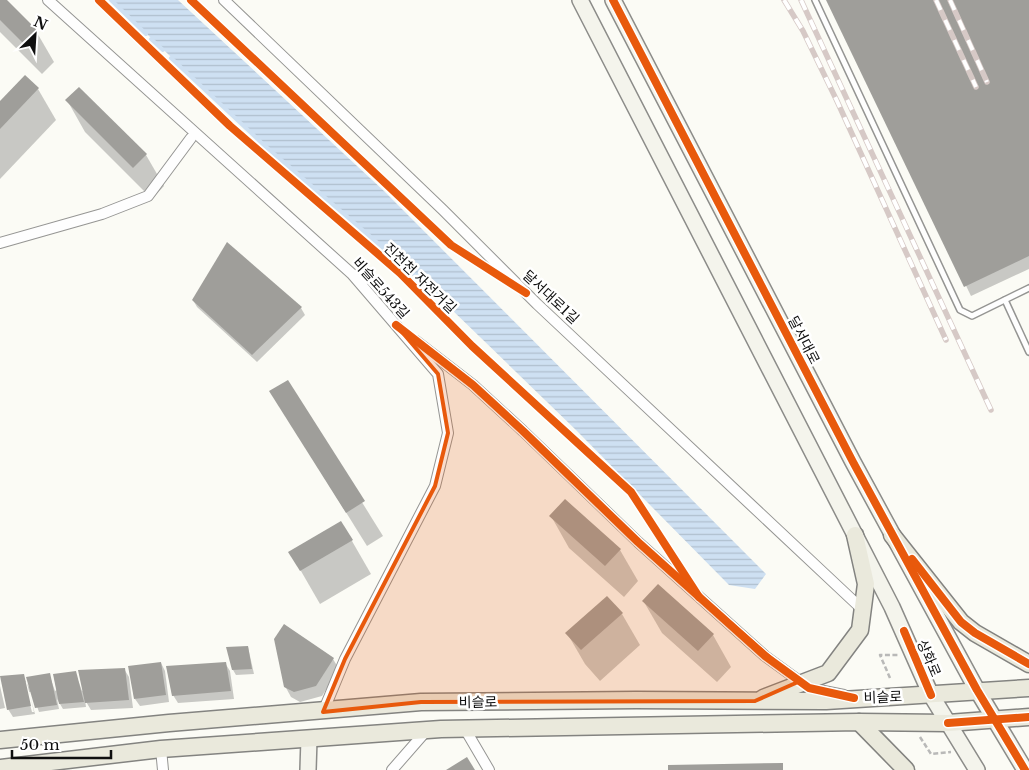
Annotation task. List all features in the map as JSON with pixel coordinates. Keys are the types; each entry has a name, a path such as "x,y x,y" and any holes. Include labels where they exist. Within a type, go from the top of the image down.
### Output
{"main road":[{"path":"580,0 855,535 866,584 860,630 828,673 798,682 755,701"},
{"name":"달서대로","path":"613,0 892,535 978,690"},
{"name":"상화로","path":"855,535 904,631 931,695 974,763"},
{"path":"892,535 961,622 975,633 1029,664"},
{"name":"비슬로","path":"0,740 169,723 323,712 421,702 826,701 931,695 958,691 1029,688"},
{"path":"978,690 1025,770"},
{"name":"비슬로","path":"0,768 161,749 427,730 859,722 948,723 1029,717"},
{"path":"859,722 906,770"},
{"path":"308,770 309,739"}],"street":[{"name":"비슬로543길","path":"48,0 352,274 438,374 448,433 435,486 345,658 323,712"},
{"name":"달서대로1길","path":"224,0 443,210 537,304 863,610"},
{"path":"0,243 102,214 148,196 190,138"},
{"path":"396,325 473,385 652,554 743,637 798,682 809,688 854,698"},
{"name":"비슬로","path":"465,729 489,770"},
{"path":"392,770 427,730"},
{"path":"161,749 163,770"}],"lane":[{"path":"815,0 960,310 972,316 1029,288"},
{"path":"1005,300 1029,352"}],"path":[{"path":"890,678 880,655 904,654"},
{"path":"916,731 931,754 952,751"}],"highlighted area":[{"path":"396,325 473,385 638,542 798,682 755,701 421,702 323,712 345,659 435,486 448,433 438,374"}],"water":[{"path":"111,0 178,0 384,191 766,574 755,589 729,585 576,430 420,279 265,146"}],"building":[{"path":"0,0 7,0 37,30 24,44 0,20"},
{"path":"826,0 1029,0 1029,256 964,287"},
{"path":"25,75 39,88 0,129 0,101"},
{"path":"79,87 147,154 133,168 65,100"},
{"path":"227,242 302,307 252,355 192,300"},
{"path":"288,380 365,501 346,513 269,391"},
{"path":"565,499 621,549 605,566 549,516"},
{"path":"341,521 353,540 300,571 288,552"},
{"path":"658,584 714,634 698,651 642,601"},
{"path":"607,596 623,613 581,650 565,633"},
{"path":"284,624 334,658 316,686 294,692 284,687 274,639"},
{"path":"248,646 252,669 232,670 226,647"},
{"path":"161,662 166,695 134,699 128,666"},
{"path":"226,662 231,691 172,696 166,666"},
{"path":"125,668 129,700 85,703 78,670"},
{"path":"76,671 84,702 59,704 53,674"},
{"path":"50,673 57,705 35,708 26,677"},
{"path":"24,674 31,706 7,710 0,676"},
{"path":"467,757 475,770 446,770"},
{"path":"783,763 783,770 668,770 668,765"}],"waterway":[{"path":"111,0 146,34"},
{"path":"151,39 163,50"},
{"path":"171,58 265,146 424,283"}],"railway":[{"path":"784,0 803,31 837,101 946,340"},
{"path":"801,0 991,410"},
{"path":"936,0 976,87"},
{"path":"950,0 987,82"}],"cycle path":[{"name":"진천천 자전거길","path":"99,0 230,126 400,273 472,346 631,492 699,597"},
{"path":"191,0 451,245 526,293"},
{"path":"613,0 853,462 977,690 1025,770"},
{"path":"396,325 473,385 638,542 765,656 809,688 854,698"},
{"path":"912,559 961,622 975,633 1029,664"},
{"path":"904,631 931,695"},
{"path":"948,723 1029,717"}]}
